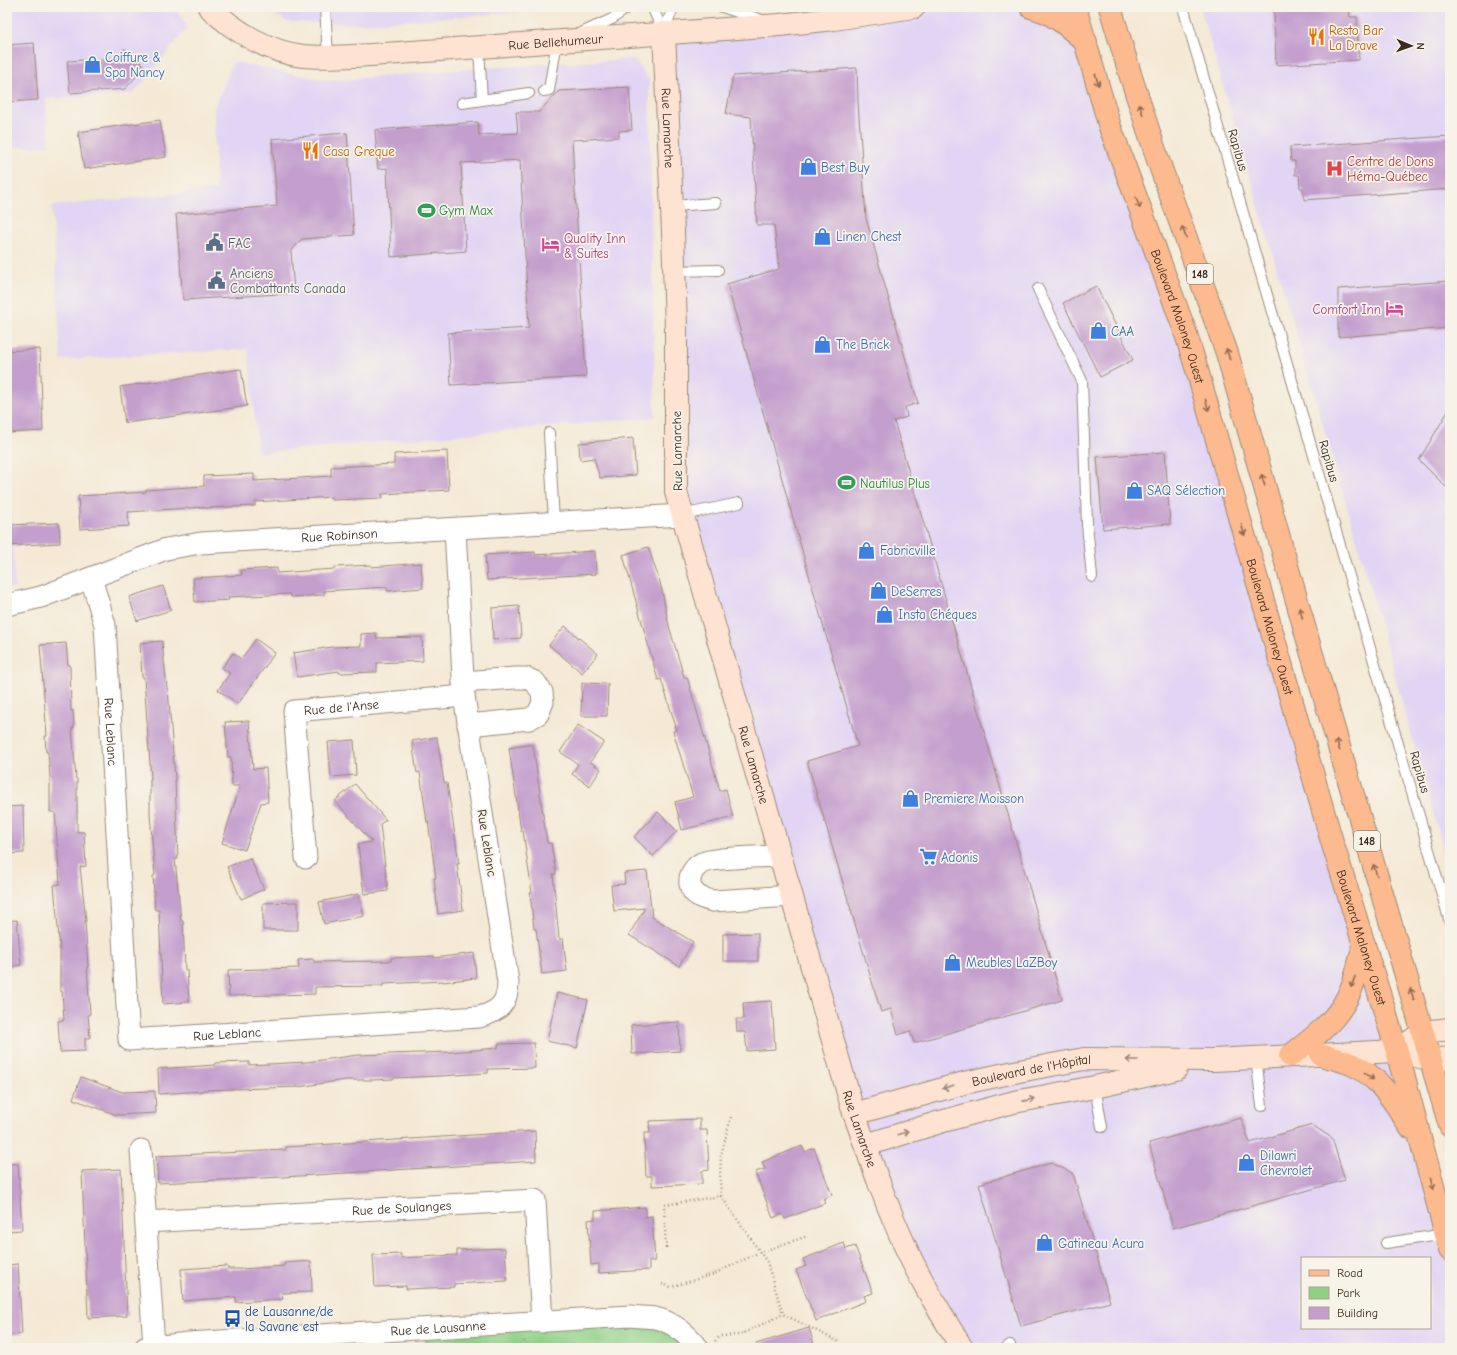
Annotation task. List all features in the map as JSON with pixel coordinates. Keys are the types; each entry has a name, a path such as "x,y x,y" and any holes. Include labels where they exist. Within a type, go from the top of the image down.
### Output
{"main road":[{"path":"1031,7 1041,9 1064,23 1086,42"},
{"name":"Boulevard Maloney Ouest","path":"1075,7 1110,127 1187,337 1330,835 1397,1051 1448,1242"},
{"name":"148","path":"1110,7 1158,160 1227,353 1311,651 1423,1032 1441,1059 1449,1114"},
{"path":"1249,552 1282,544"},
{"path":"1290,1056 1327,1025 1344,1005 1364,944"},
{"path":"1321,1055 1352,1064 1380,1085 1395,1102 1422,1147"}],"street":[{"name":"Rue Bellehumeur","path":"209,7 243,34 283,52 303,56 328,57 779,25 834,19 914,7"},
{"name":"Rue Lamarche","path":"664,33 674,271 676,492 842,1077 854,1114 888,1205 912,1261 930,1296 962,1348"},
{"name":"Rue Robinson","path":"7,605 41,597 166,549 190,544 682,515"},
{"name":"Rue Leblanc","path":"91,578 105,625 129,1040 479,1017 490,1014 498,1009 504,1002 508,992 508,982 468,725 464,689 455,528"},
{"path":"464,689 526,678 536,682 542,692 544,702 538,714 529,719 468,725"},
{"name":"Rue de l'Anse","path":"306,858 294,711 464,689"},
{"path":"779,856 712,860 701,864 692,872 690,878 691,887 695,894 703,899 713,901 791,896"},
{"path":"1397,1051 1423,1032 1450,1029"},
{"name":"Boulevard de l'Hôpital","path":"854,1114 964,1083 1084,1059 1213,1060 1397,1051 1441,1059"},
{"name":"Boulevard de l'Hôpital","path":"866,1145 940,1122 1014,1102 1095,1087 1213,1060"},
{"path":"141,1150 146,1222 149,1347"},
{"name":"Rue de Soulanges","path":"146,1222 535,1200 542,1322"},
{"name":"Rue de Lausanne","path":"149,1347 630,1316 655,1318 667,1322 681,1330 692,1340 705,1346"}],"lane":[{"path":"325,7 328,57"},
{"path":"544,91 549,90 561,41 612,19 628,7"},
{"path":"652,7 664,33"},
{"path":"664,33 672,7"},
{"path":"722,7 779,25"},
{"name":"Rapibus","path":"1183,7 1450,922"},
{"path":"478,47 482,100"},
{"path":"462,103 529,93"},
{"path":"672,206 716,203"},
{"path":"674,271 718,270"},
{"path":"1038,289 1082,381 1087,524 1092,577"},
{"path":"548,433 554,522"},
{"path":"682,515 739,503"},
{"path":"1256,1058 1262,1106"},
{"path":"1095,1087 1102,1126"},
{"path":"1386,1243 1448,1242"}],"path":[{"path":"731,1117 721,1155 721,1196 767,1262 783,1314 839,1342"},
{"path":"666,1248 664,1205 721,1196"},
{"path":"662,1284 671,1287 714,1274 760,1252 808,1236"},
{"path":"705,1346 720,1336 740,1335 783,1314"}],"shaded area":[{"path":"7,7 174,7 188,27 133,94 46,99 49,146 7,148"},
{"path":"262,7 588,7 356,24 287,22"},
{"path":"914,7 1075,7 1154,246 1450,1250 1450,1348 962,1348 897,1229 689,537 664,33"},
{"path":"1200,7 1450,7 1450,873 1351,520"},
{"path":"634,59 649,80 655,417 258,453 248,349 61,360 52,206 216,190 214,109 233,62 329,81 469,69"},
{"path":"8,462 15,588 7,588"}],"green space":[{"path":"630,1316 698,1348 426,1348 425,1329"}],"building":[{"name":"Resto Bar La Drave","path":"1292,7 1349,7 1350,17 1357,17 1359,60 1276,65 1274,11 1292,9"},
{"path":"34,43 38,100 7,102 7,45"},
{"path":"125,49 145,67 125,89 70,93 67,61 117,58"},
{"path":"857,68 866,218 918,403 905,407 907,417 894,421 1062,1000 914,1043 910,1031 898,1035 891,1009 881,1012 807,761 858,746 727,284 779,269 774,225 757,225 751,117 726,114 733,76"},
{"name":"Quality Inn & Suites","path":"629,87 632,130 619,131 619,137 572,140 586,377 451,385 448,333 529,328 520,160 461,163 466,251 391,257 387,168 378,169 375,130 478,122 479,135 518,133 516,112 539,112 559,91"},
{"path":"160,120 166,157 84,169 78,132"},
{"path":"347,133 354,235 302,239 291,251 294,293 183,300 176,214 277,206 272,139"},
{"path":"1450,136 1450,189 1304,200 1303,188 1300,188 1299,175 1295,175 1295,161 1291,161 1290,147"},
{"name":"Comfort Inn","path":"1450,281 1450,328 1338,337 1338,289"},
{"name":"CAA","path":"1096,286 1133,360 1100,377 1063,303"},
{"path":"40,349 43,431 7,433 7,351"},
{"path":"241,369 247,406 125,423 120,387"},
{"path":"1450,408 1450,491 1419,460"},
{"path":"633,438 636,475 600,478 594,458 580,460 579,443"},
{"path":"447,451 449,490 382,494 383,498 332,500 332,497 255,502 255,506 204,507 128,512 129,526 80,529 78,496 146,492 146,490 204,486 204,476 254,474 254,481 331,476 331,467 394,464 394,454"},
{"name":"SAQ Sélection","path":"1165,452 1170,524 1103,529 1097,457"},
{"path":"59,523 60,543 7,546 7,525"},
{"path":"648,547 660,582 669,626 684,677 687,677 720,791 726,789 733,817 682,830 675,802 693,797 673,731 677,730 661,679 658,680 623,555"},
{"path":"595,551 596,574 487,580 485,555 535,552 535,555"},
{"path":"421,563 423,588 387,591 387,587 324,591 324,595 291,597 290,594 228,597 229,600 195,602 193,578 242,575 241,570 277,568 277,573 335,569 335,567 371,565 371,567"},
{"path":"163,586 171,610 137,621 129,597"},
{"path":"519,606 521,638 493,640 492,608"},
{"path":"565,626 598,654 582,673 549,645"},
{"path":"376,633 376,638 422,637 423,661 377,663 377,672 339,673 339,671 297,677 293,653 332,647 361,646 361,634"},
{"path":"256,639 275,653 238,704 218,690 230,673 222,668 233,653 241,659"},
{"path":"162,641 168,689 175,779 178,859 175,859 181,921 183,921 185,970 187,970 189,1002 163,1004 159,910 155,910 153,876 155,875 150,814 151,779 144,677 142,677 140,643"},
{"path":"66,643 68,665 70,665 71,711 73,711 74,728 72,728 77,779 77,832 84,832 86,866 80,867 86,921 90,1038 85,1038 85,1051 60,1052 58,1021 64,1020 62,991 60,991 60,949 54,885 60,884 55,812 50,812 50,776 48,752 46,752 45,736 47,736 40,645"},
{"path":"582,683 608,684 607,716 581,716"},
{"path":"249,721 253,769 266,768 268,802 261,803 245,850 222,843 240,786 232,786 231,757 228,757 225,722"},
{"path":"578,725 604,742 590,762 601,769 590,786 572,774 578,764 560,752"},
{"path":"437,737 444,783 447,783 454,829 463,910 438,914 434,878 436,878 428,821 427,822 420,772 417,773 412,741"},
{"path":"354,740 356,775 331,777 328,742"},
{"path":"533,745 547,843 551,843 556,874 553,874 559,939 563,939 567,971 542,974 536,929 534,929 530,893 532,893 509,748"},
{"path":"355,784 386,820 380,824 388,891 364,894 358,844 372,842 335,801"},
{"path":"23,806 24,853 7,854 7,807"},
{"path":"658,812 677,831 653,856 634,837"},
{"path":"250,858 264,889 241,899 227,867"},
{"path":"647,871 652,917 693,942 679,966 629,935 645,908 614,911 611,885 625,884 624,873"},
{"path":"359,894 364,916 324,924 319,902"},
{"path":"298,902 298,930 263,930 263,903"},
{"path":"17,920 21,965 7,967 7,921"},
{"path":"758,933 758,961 723,961 723,934"},
{"path":"474,953 476,978 443,982 383,984 383,986 315,987 315,994 229,996 228,970 299,968 298,960 313,959 314,962 391,961 391,958 434,956 434,958"},
{"path":"557,993 588,1000 577,1048 547,1041"},
{"path":"772,1001 775,1049 747,1051 745,1032 737,1032 736,1019 744,1019 743,1003"},
{"path":"679,1022 680,1051 632,1054 631,1025"},
{"path":"534,1043 535,1068 488,1069 488,1073 393,1079 345,1080 298,1087 203,1090 159,1094 158,1069 215,1065 215,1063 249,1062 249,1065 307,1062 358,1055 451,1052 498,1048 498,1044"},
{"path":"81,1077 122,1092 155,1091 156,1113 117,1115 73,1099"},
{"name":"Dilawri Chevrolet","path":"1241,1118 1250,1143 1312,1125 1332,1138 1345,1180 1173,1228 1149,1143"},
{"path":"700,1119 700,1130 707,1130 709,1170 702,1171 702,1184 652,1186 652,1176 646,1176 644,1133 650,1133 649,1121"},
{"path":"535,1131 536,1161 283,1177 158,1183 156,1156 286,1150 286,1147"},
{"path":"802,1146 805,1152 814,1148 832,1195 823,1199 825,1203 785,1219 782,1214 773,1218 755,1172 765,1169 762,1162"},
{"name":"Gatineau Acura","path":"1051,1163 1073,1173 1110,1302 1021,1326 979,1184"},
{"path":"7,1164 18,1164 22,1230 7,1231"},
{"path":"121,1169 127,1316 88,1318 82,1171"},
{"path":"645,1207 645,1217 652,1216 655,1261 649,1261 649,1270 599,1273 599,1264 591,1265 588,1220 595,1219 595,1211"},
{"path":"844,1243 846,1249 855,1246 873,1293 864,1296 866,1301 816,1321 796,1270 806,1266 803,1259"},
{"path":"505,1248 507,1281 454,1284 454,1287 406,1289 406,1286 375,1287 373,1255 401,1254 401,1258 457,1255 457,1250"},
{"path":"311,1261 312,1292 282,1293 283,1299 236,1302 236,1297 183,1301 181,1269 227,1266 228,1269 242,1269 284,1266 284,1263"},
{"path":"18,1264 22,1334 7,1335 7,1265"},
{"path":"809,1328 815,1348 756,1348 756,1344"}],"place":[{"name":"Resto Bar La Drave","path":"1316,37"},
{"name":"Coiffure & Spa Nancy","path":"92,64"},
{"name":"Casa Greque","path":"310,151"},
{"name":"Best Buy","path":"808,167"},
{"name":"Centre de Dons Héma-Québec","path":"1334,168"},
{"name":"Gym Max","path":"426,210"},
{"name":"Linen Chest","path":"823,236"},
{"name":"FAC","path":"215,243"},
{"name":"Quality Inn & Suites","path":"551,245"},
{"name":"Anciens Combattants Canada","path":"217,280"},
{"name":"Comfort Inn","path":"1394,309"},
{"name":"CAA","path":"1098,331"},
{"name":"The Brick","path":"823,344"},
{"name":"Nautilus Plus","path":"847,483"},
{"name":"SAQ Sélection","path":"1134,490"},
{"name":"Fabricville","path":"867,550"},
{"name":"DeSerres","path":"878,591"},
{"name":"Insta Chéques","path":"885,614"},
{"name":"Premiere Moisson","path":"911,798"},
{"name":"Adonis","path":"928,857"},
{"name":"Meubles LaZBoy","path":"953,962"},
{"name":"Dilawri Chevrolet","path":"1247,1162"},
{"name":"Gatineau Acura","path":"1045,1243"},
{"name":"de Lausanne/de la Savane est","path":"232,1318"}]}
